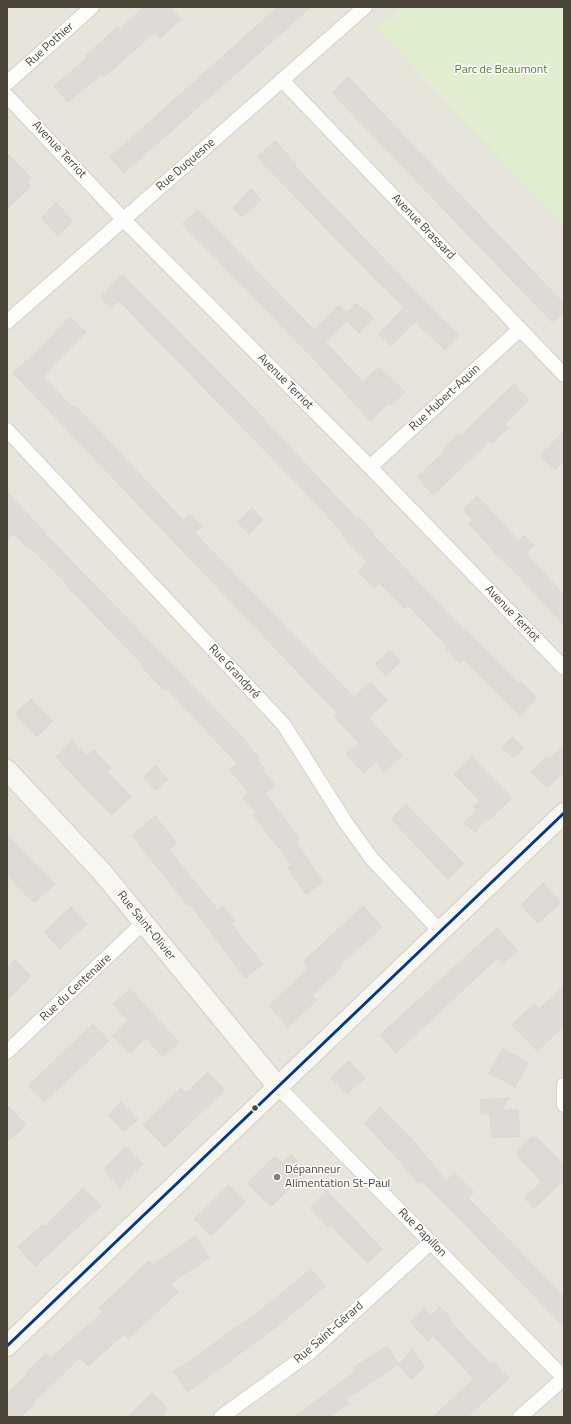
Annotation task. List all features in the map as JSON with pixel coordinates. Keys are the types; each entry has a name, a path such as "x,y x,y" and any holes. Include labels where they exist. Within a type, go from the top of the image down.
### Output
{"street":[{"name":"Rue Pothier","path":"7,84 92,7"},
{"name":"Rue Duquesne","path":"7,322 365,7"},
{"name":"Avenue Brassard","path":"282,80 564,375"},
{"name":"Avenue Terriot","path":"7,96 124,220 370,467 564,668"},
{"name":"Rue Hubert-Aquin","path":"370,467 520,329"},
{"name":"Rue Grandpré","path":"7,430 284,725 346,824 372,859 440,931"},
{"name":"Rue Saint-Olivier","path":"7,770 102,872 279,1088"},
{"path":"7,1346 279,1088 564,813"},
{"name":"Rue du Centenaire","path":"7,1052 144,922"},
{"path":"564,1085 564,1105"},
{"name":"Rue Papillon","path":"279,1088 564,1378"},
{"name":"Rue Saint-Gérard","path":"221,1417 308,1354 431,1242"},
{"path":"520,1417 564,1378"}],"shaded area":[{"path":"7,7 564,7 564,1417 7,1417"}],"green space":[{"name":"Parc de Beaumont","path":"402,7 564,7 564,225 376,29"}],"building":[{"path":"144,7 170,7 181,19 160,38 155,32 104,77 102,74 68,102 54,86 87,58 85,56 118,27 120,29"},
{"path":"278,7 311,7 124,173 110,157"},
{"path":"348,77 564,304 564,312 553,323 332,93"},
{"path":"275,141 296,164 295,166 424,301 459,335 445,350 415,322 391,346 379,334 404,307 257,157"},
{"path":"7,153 31,178 27,182 31,186 7,209"},
{"path":"251,189 261,200 242,217 233,207"},
{"path":"56,203 73,221 58,236 41,218"},
{"path":"198,210 314,330 339,305 347,313 356,303 374,318 359,333 347,321 325,342 363,382 379,367 405,392 391,405 389,403 370,421 316,361 182,224"},
{"path":"122,275 244,398 358,520 360,518 374,533 372,534 464,630 465,629 519,684 521,682 537,698 520,716 463,659 460,663 445,648 447,646 408,605 405,609 379,583 374,588 358,571 367,562 342,536 344,534 310,497 119,301 111,308 100,297"},
{"path":"70,317 86,332 43,376 73,408 75,406 184,521 190,514 202,526 195,533 354,697 370,682 387,700 369,718 402,755 384,772 376,762 363,773 346,754 359,743 334,717 337,713 13,373 27,360 28,361"},
{"path":"514,384 529,400 505,424 508,428 492,443 490,441 433,495 417,477 444,452 442,450 459,434 461,436"},
{"path":"564,431 564,461 555,470 540,456"},
{"path":"7,492 45,532 44,533 249,744 247,745 259,757 257,760 265,769 263,771 275,785 265,793 300,839 296,842 323,882 306,894 288,868 292,865 253,815 256,813 243,798 249,793 230,770 237,763 166,688 164,690 141,666 143,665 30,547 28,548 14,534 7,540"},
{"path":"477,496 519,541 524,535 534,545 526,553 564,595 564,625 511,568 493,552 494,551 469,524 473,520 463,509"},
{"path":"252,508 263,519 249,534 238,522"},
{"path":"390,650 401,661 386,676 375,664"},
{"path":"31,699 53,721 37,737 15,714"},
{"path":"513,737 524,748 513,758 502,747"},
{"path":"72,741 87,756 94,750 111,769 107,772 131,797 111,815 56,757"},
{"path":"564,745 564,772 547,788 531,772 547,756 549,759"},
{"path":"472,757 512,798 488,821 486,819 475,832 464,823 477,809 473,806 480,801 454,774"},
{"path":"155,766 168,779 156,790 143,778"},
{"path":"406,804 464,864 448,879 391,819"},
{"path":"155,816 177,843 169,850 218,910 223,906 235,921 231,924 263,964 245,978 189,903 187,905 132,835"},
{"path":"7,835 55,884 34,903 7,875"},
{"path":"543,883 561,902 538,923 521,905"},
{"path":"363,906 382,927 339,966 341,968 312,995 317,1000 288,1027 269,1006 309,968 303,962"},
{"path":"71,907 87,924 60,949 44,932"},
{"path":"497,928 518,951 503,964 497,958 396,1053 380,1035"},
{"path":"15,960 31,977 7,1000 7,968"},
{"path":"564,986 564,1026 537,1051 512,1025 534,1004 539,1009"},
{"path":"130,989 179,1042 163,1057 146,1038 130,1053 112,1036 128,1021 113,1004"},
{"path":"93,1024 109,1041 44,1102 28,1086"},
{"path":"503,1049 529,1063 515,1087 489,1073"},
{"path":"349,1061 365,1078 347,1094 331,1078"},
{"path":"208,1072 225,1090 165,1147 143,1125 181,1088 186,1093"},
{"path":"509,1098 501,1111 518,1109 520,1136 492,1138 490,1114 481,1114 480,1100"},
{"path":"121,1102 138,1119 124,1132 108,1115"},
{"path":"7,1105 26,1125 7,1142"},
{"path":"380,1107 411,1138 446,1181 455,1173 474,1192 468,1198 564,1297 564,1327 422,1181 419,1184 364,1123"},
{"path":"531,1137 537,1137 564,1165 564,1180 534,1208 524,1198 542,1182 517,1156 517,1151"},
{"path":"126,1147 143,1164 120,1187 103,1170"},
{"name":"Dépanneur Alimentation St-Paul","path":"291,1155 307,1171 271,1207 247,1183 275,1156 282,1163"},
{"path":"229,1185 245,1202 211,1236 194,1219"},
{"path":"83,1188 101,1206 35,1266 18,1247 42,1225 44,1227"},
{"path":"327,1191 382,1249 367,1263 330,1225 328,1227 310,1208"},
{"path":"195,1236 210,1257 170,1284 178,1292 128,1339 124,1334 88,1366 80,1357 34,1402 35,1403 21,1417 7,1417 7,1394 26,1376 25,1374 46,1353 51,1358 103,1312 99,1308 149,1261 153,1265"},
{"path":"311,1269 325,1286 276,1327 188,1392 174,1372 262,1309"},
{"path":"440,1307 451,1318 449,1320 490,1364 493,1362 509,1378 467,1417 433,1417 474,1379 433,1335 428,1341 410,1322 424,1309 431,1316"},
{"path":"387,1346 399,1364 346,1399 349,1403 330,1417 294,1417 356,1371 353,1368"},
{"path":"412,1350 425,1366 411,1379 399,1365"},
{"path":"152,1393 166,1407 166,1412 161,1417 128,1417"}],"transit line":[{"path":"7,1346 564,813"}],"place":[{"name":"Dépanneur Alimentation St-Paul","path":"277,1177"}]}
